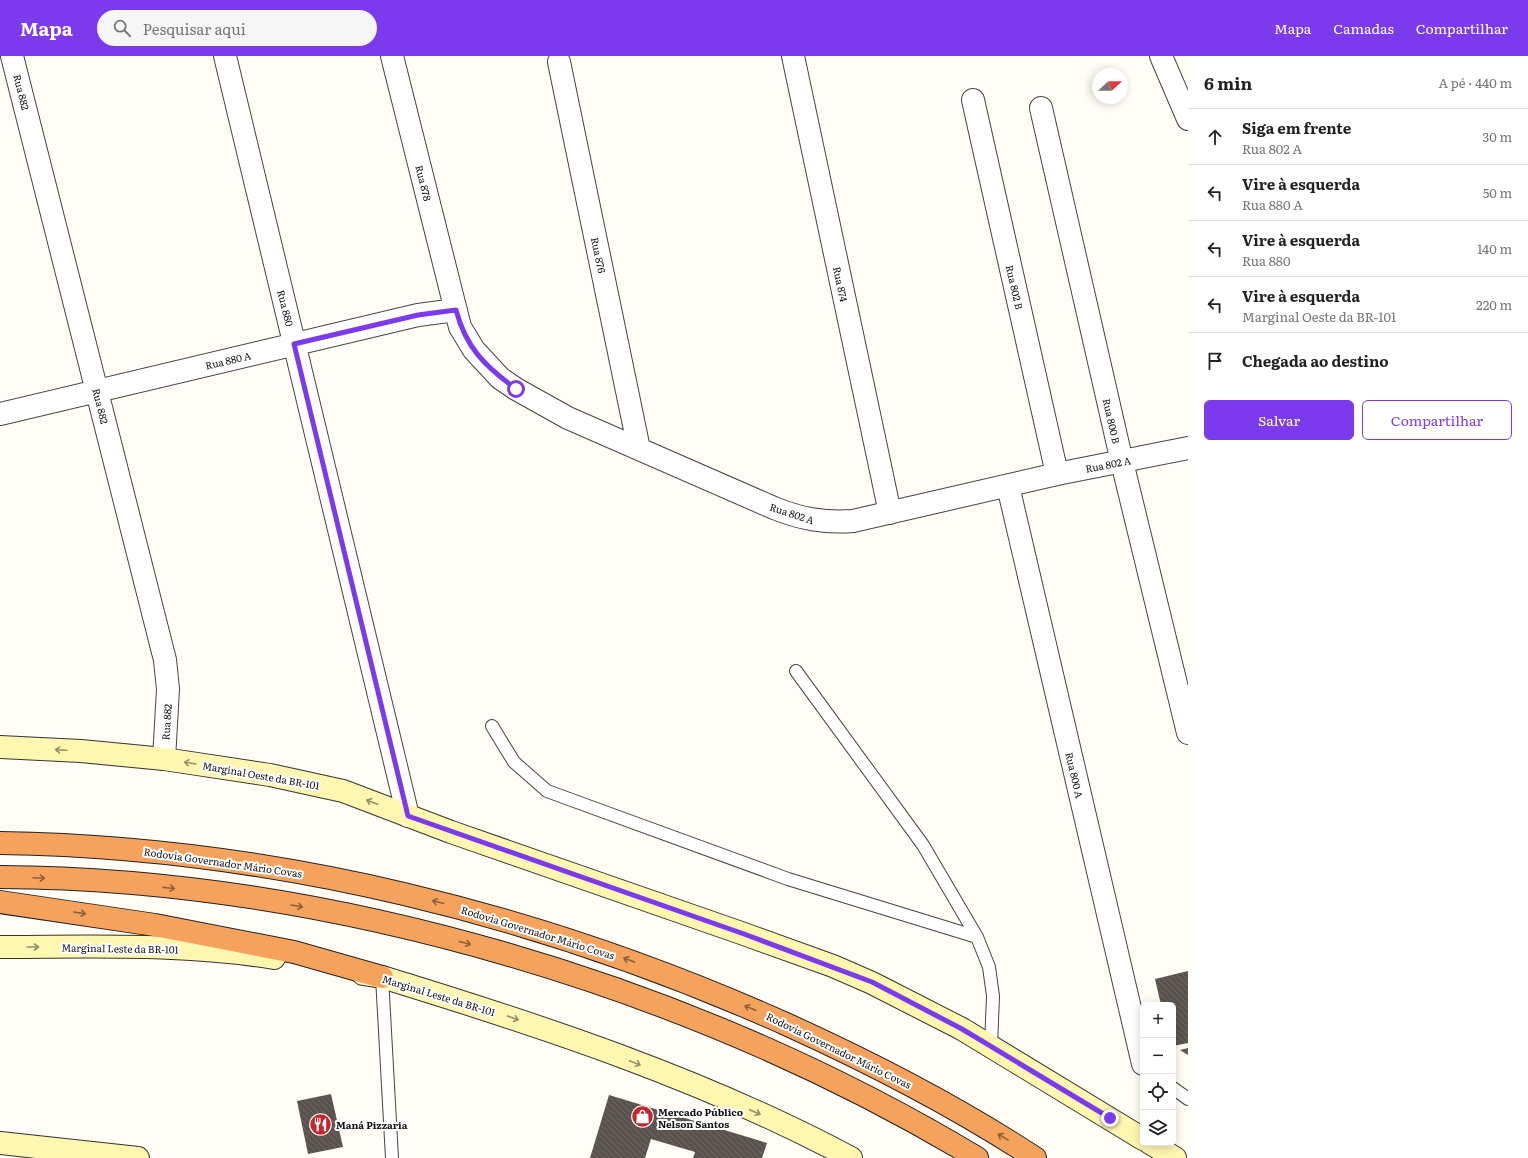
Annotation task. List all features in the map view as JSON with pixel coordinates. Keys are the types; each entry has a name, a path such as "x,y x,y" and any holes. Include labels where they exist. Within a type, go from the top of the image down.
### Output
{"highway":[{"name":"Rodovia Governador Mário Covas","path":"0,843 114,847 302,872 365,885 529,927 607,952 679,979 812,1036 940,1100 1035,1158"},
{"path":"0,877 112,882 258,899 404,928 482,948 558,970 618,991 716,1029 838,1083 903,1116 977,1158"},
{"path":"0,902 155,925 294,952 382,978"}],"main road":[{"name":"Marginal Oeste da BR-101","path":"0,747 82,751 164,759 304,782 343,791 408,816 833,966 872,982 932,1012 991,1046 1157,1148"},
{"name":"Marginal Leste da BR-101","path":"0,947 169,948 219,950 324,966 382,978 502,1014 601,1049 763,1115 851,1158"},
{"path":"0,1143 138,1158"}],"street":[{"name":"Rua 882","path":"12,56 166,660 168,689 164,759"},
{"name":"Rua 880","path":"225,56 408,816"},
{"name":"Rua 878","path":"392,56 456,310"},
{"name":"Rua 874","path":"793,56 890,513"},
{"path":"1161,56 1188,119"},
{"name":"Rua 876","path":"559,62 639,449"},
{"name":"Rua 802 B","path":"973,100 1057,474"},
{"name":"Rua 800 B","path":"1041,108 1122,462 1188,733"},
{"name":"Rua 880 A","path":"0,414 418,315 456,310"},
{"name":"Rua 802 A","path":"456,310 465,337 474,350 500,378 516,389 568,418 774,508 809,520 846,522 1057,474 1188,448"},
{"name":"Rua 800 A","path":"1008,486 1140,1051"}],"lane":[{"path":"796,671 923,845 977,937 989,967 993,996 991,1046"},
{"path":"492,726 514,762 547,791 788,879 977,937"},
{"path":"382,978 392,1158"},
{"path":"1176,1090 1188,1099"}],"building":[{"path":"1188,971 1188,1043 1176,1045 1176,1002 1160,1002 1155,979"},
{"path":"1188,1048 1188,1055 1180,1050"},
{"name":"Maná Pizzaria","path":"331,1094 343,1147 308,1154 297,1101"},
{"name":"Mercado Público Nelson Santos","path":"609,1095 767,1143 762,1158 693,1158 695,1152 651,1139 645,1158 590,1158"}],"place":[{"name":"Mercado Público Nelson Santos","path":"642,1117"},
{"name":"Maná Pizzaria","path":"320,1124"}],"route":[{"path":"516,389 500,378 484,363 474,350 460,327 456,310 418,315 294,344 408,816 744,934 833,966 872,982 962,1029 1110,1118"}]}
